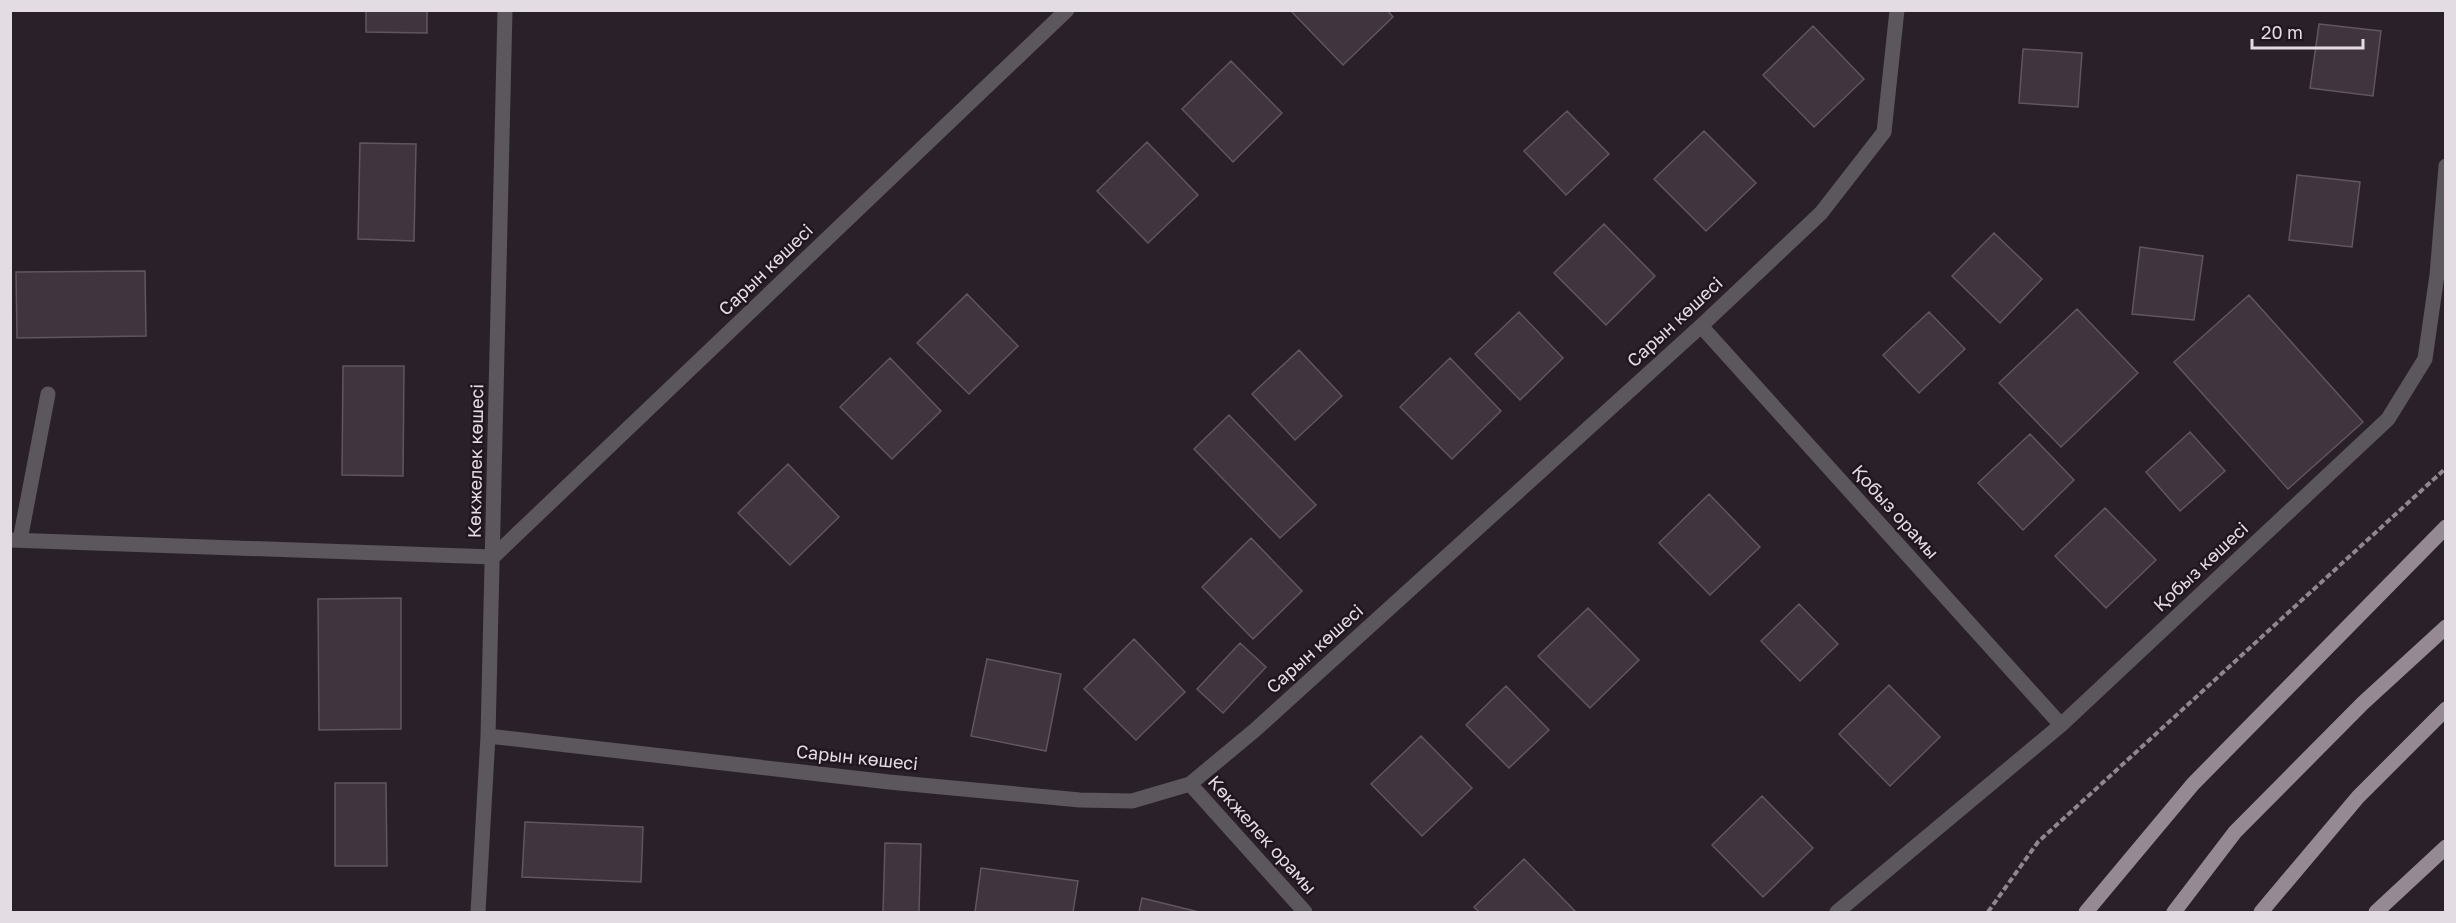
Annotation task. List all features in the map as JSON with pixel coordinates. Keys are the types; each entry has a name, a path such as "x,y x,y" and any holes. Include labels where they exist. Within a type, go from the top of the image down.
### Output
{"main road":[{"path":"2086,912 2193,784 2445,527"},
{"path":"2174,912 2235,832 2363,703 2445,627"},
{"path":"2261,912 2358,797 2445,709"},
{"path":"2376,912 2445,847"}],"street":[{"name":"Көкжелек көшесі","path":"478,912 488,736 506,10"},
{"name":"Сарын көшесі","path":"493,557 1066,10"},
{"name":"Сарын көшесі","path":"488,736 888,782 1080,800 1132,801 1190,784 1255,730 1701,326 1821,213 1884,132 1897,10"},
{"name":"Қобыз көшесі","path":"1837,912 2061,725 2388,420 2425,359 2437,275 2445,166"},
{"name":"Қобыз орамы","path":"1701,326 2061,725"},
{"path":"48,394 15,540 493,557"},
{"name":"Көкжелек орамы","path":"1190,784 1305,912"}],"path":[{"path":"1988,912 2038,842 2445,468"}],"building":[{"path":"366,10 427,10 427,33 366,32"},
{"path":"1294,10 1387,10 1393,17 1343,65 1292,12"},
{"path":"2319,24 2381,31 2373,96 2310,88"},
{"path":"1813,26 1864,79 1814,127 1763,75"},
{"path":"2023,49 2082,53 2078,107 2019,103"},
{"path":"1231,61 1282,113 1233,162 1182,109"},
{"path":"1567,111 1609,154 1566,195 1524,151"},
{"path":"1704,131 1756,183 1706,231 1654,179"},
{"path":"1147,142 1198,195 1148,243 1097,191"},
{"path":"360,143 416,144 414,241 358,239"},
{"path":"2297,175 2360,182 2352,247 2289,240"},
{"path":"1604,224 1655,276 1606,325 1554,273"},
{"path":"1994,233 2042,279 2000,323 1952,276"},
{"path":"2140,247 2203,256 2194,320 2132,314"},
{"path":"145,271 146,336 17,338 16,272"},
{"path":"967,294 1018,346 969,394 917,343"},
{"path":"2249,295 2363,422 2288,489 2174,362"},
{"path":"2077,309 2138,373 2061,447 1999,383"},
{"path":"1519,312 1563,358 1520,400 1475,354"},
{"path":"1929,312 1965,349 1919,393 1883,355"},
{"path":"1299,350 1342,396 1295,440 1252,394"},
{"path":"890,358 941,411 892,459 840,407"},
{"path":"1450,358 1501,411 1452,459 1400,407"},
{"path":"343,366 404,366 403,476 342,475"},
{"path":"1229,415 1316,505 1280,538 1194,449"},
{"path":"2190,432 2225,471 2180,511 2146,472"},
{"path":"2030,434 2074,480 2023,530 1978,483"},
{"path":"788,464 839,517 790,565 738,513"},
{"path":"1709,494 1760,547 1710,595 1659,543"},
{"path":"2105,508 2156,560 2106,608 2055,556"},
{"path":"1251,538 1302,591 1253,639 1202,587"},
{"path":"401,598 401,729 319,730 318,599"},
{"path":"1799,604 1838,644 1800,681 1761,641"},
{"path":"1588,608 1639,660 1590,708 1538,656"},
{"path":"1134,639 1185,692 1136,740 1084,689"},
{"path":"1240,643 1266,667 1223,713 1197,689"},
{"path":"987,659 1061,674 1046,751 971,736"},
{"path":"1889,685 1940,737 1890,786 1839,734"},
{"path":"1506,686 1549,730 1509,768 1466,725"},
{"path":"1421,736 1472,788 1422,836 1371,784"},
{"path":"335,783 386,783 387,866 335,866"},
{"path":"1762,796 1813,848 1763,897 1712,845"},
{"path":"525,822 643,827 641,882 522,877"},
{"path":"885,843 921,844 919,912 883,912"},
{"path":"1524,859 1574,912 1479,912 1474,907"},
{"path":"981,868 1078,881 1073,912 975,912"},
{"path":"1142,898 1199,912 1139,912"}]}
